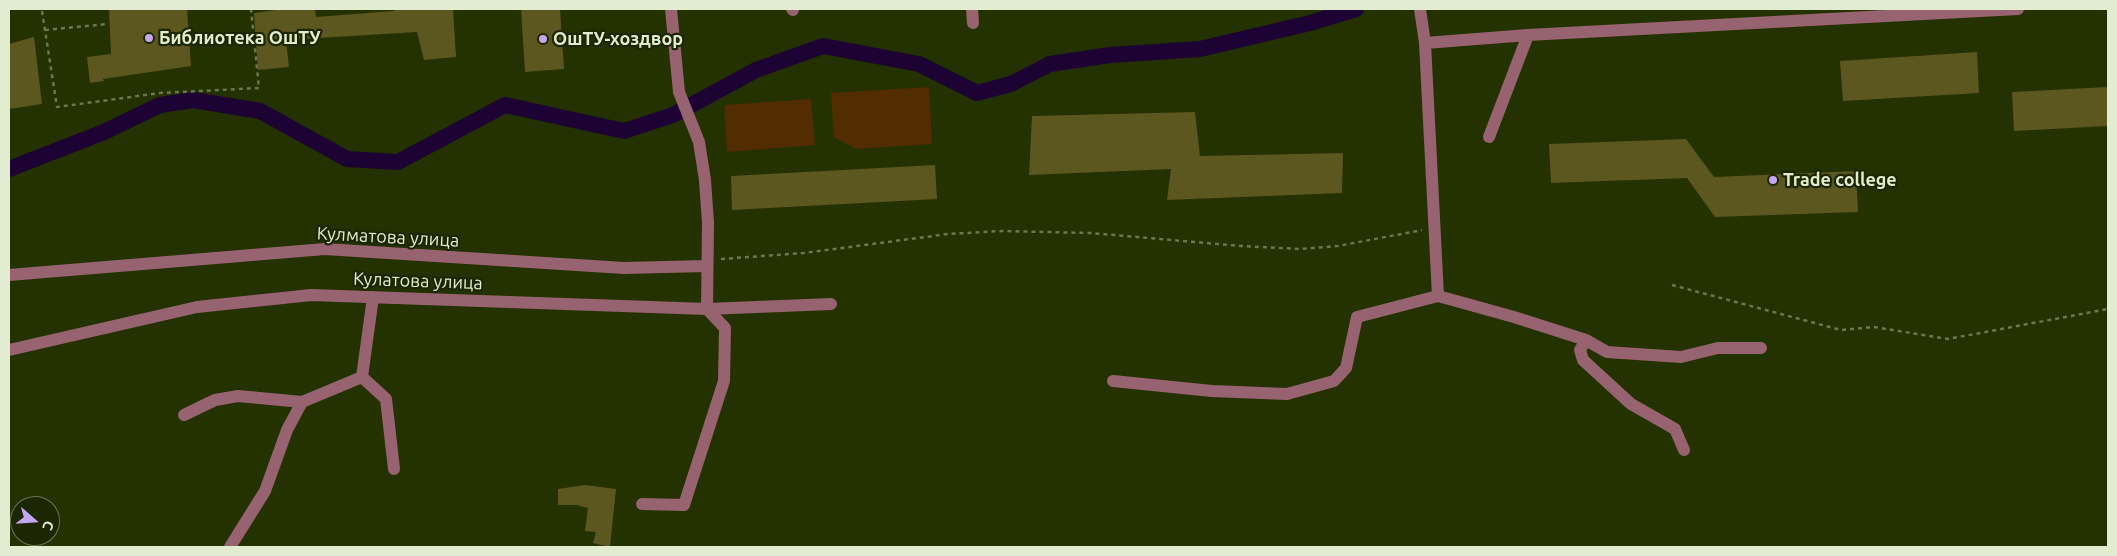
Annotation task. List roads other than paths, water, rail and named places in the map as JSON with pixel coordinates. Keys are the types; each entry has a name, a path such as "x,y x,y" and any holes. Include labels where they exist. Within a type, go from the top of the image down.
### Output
{"street":[{"path":"642,504 684,505 724,381 724,328 707,309 708,222 705,180 699,142 681,100 671,9"},
{"path":"972,9 973,22"},
{"path":"1425,43 1528,35 2018,9"},
{"path":"1420,13 1425,43 1433,228 1438,296"},
{"path":"1489,137 1528,35"},
{"name":"Кулматова улица","path":"9,275 325,249 624,268 706,266"},
{"name":"Кулатова улица","path":"9,350 197,307 311,295 707,309 831,304"},
{"path":"1112,382 1212,392 1287,394 1334,381 1346,368 1357,317 1438,296 1514,317 1586,340 1607,352 1681,356 1718,348 1761,348"},
{"path":"362,377 373,297"},
{"path":"1586,340 1580,350 1583,360 1631,404 1675,429 1684,450"},
{"path":"184,415 215,400 238,396 302,402 362,377"},
{"path":"362,377 386,398 394,469"},
{"path":"230,547 265,491 287,430 302,402"}],"waterway":[{"path":"9,169 104,132 160,105 193,100 260,111 347,159 398,162 505,105 624,131 673,115 756,70 823,46 919,64 977,93 1011,84 1050,64 1110,55 1200,49 1310,23 1356,9"}],"place":[{"name":"Библиотека ОшТУ","path":"149,38"},
{"name":"ОшТУ-хоздвор","path":"543,39"},
{"name":"Trade college","path":"1773,180"}]}
